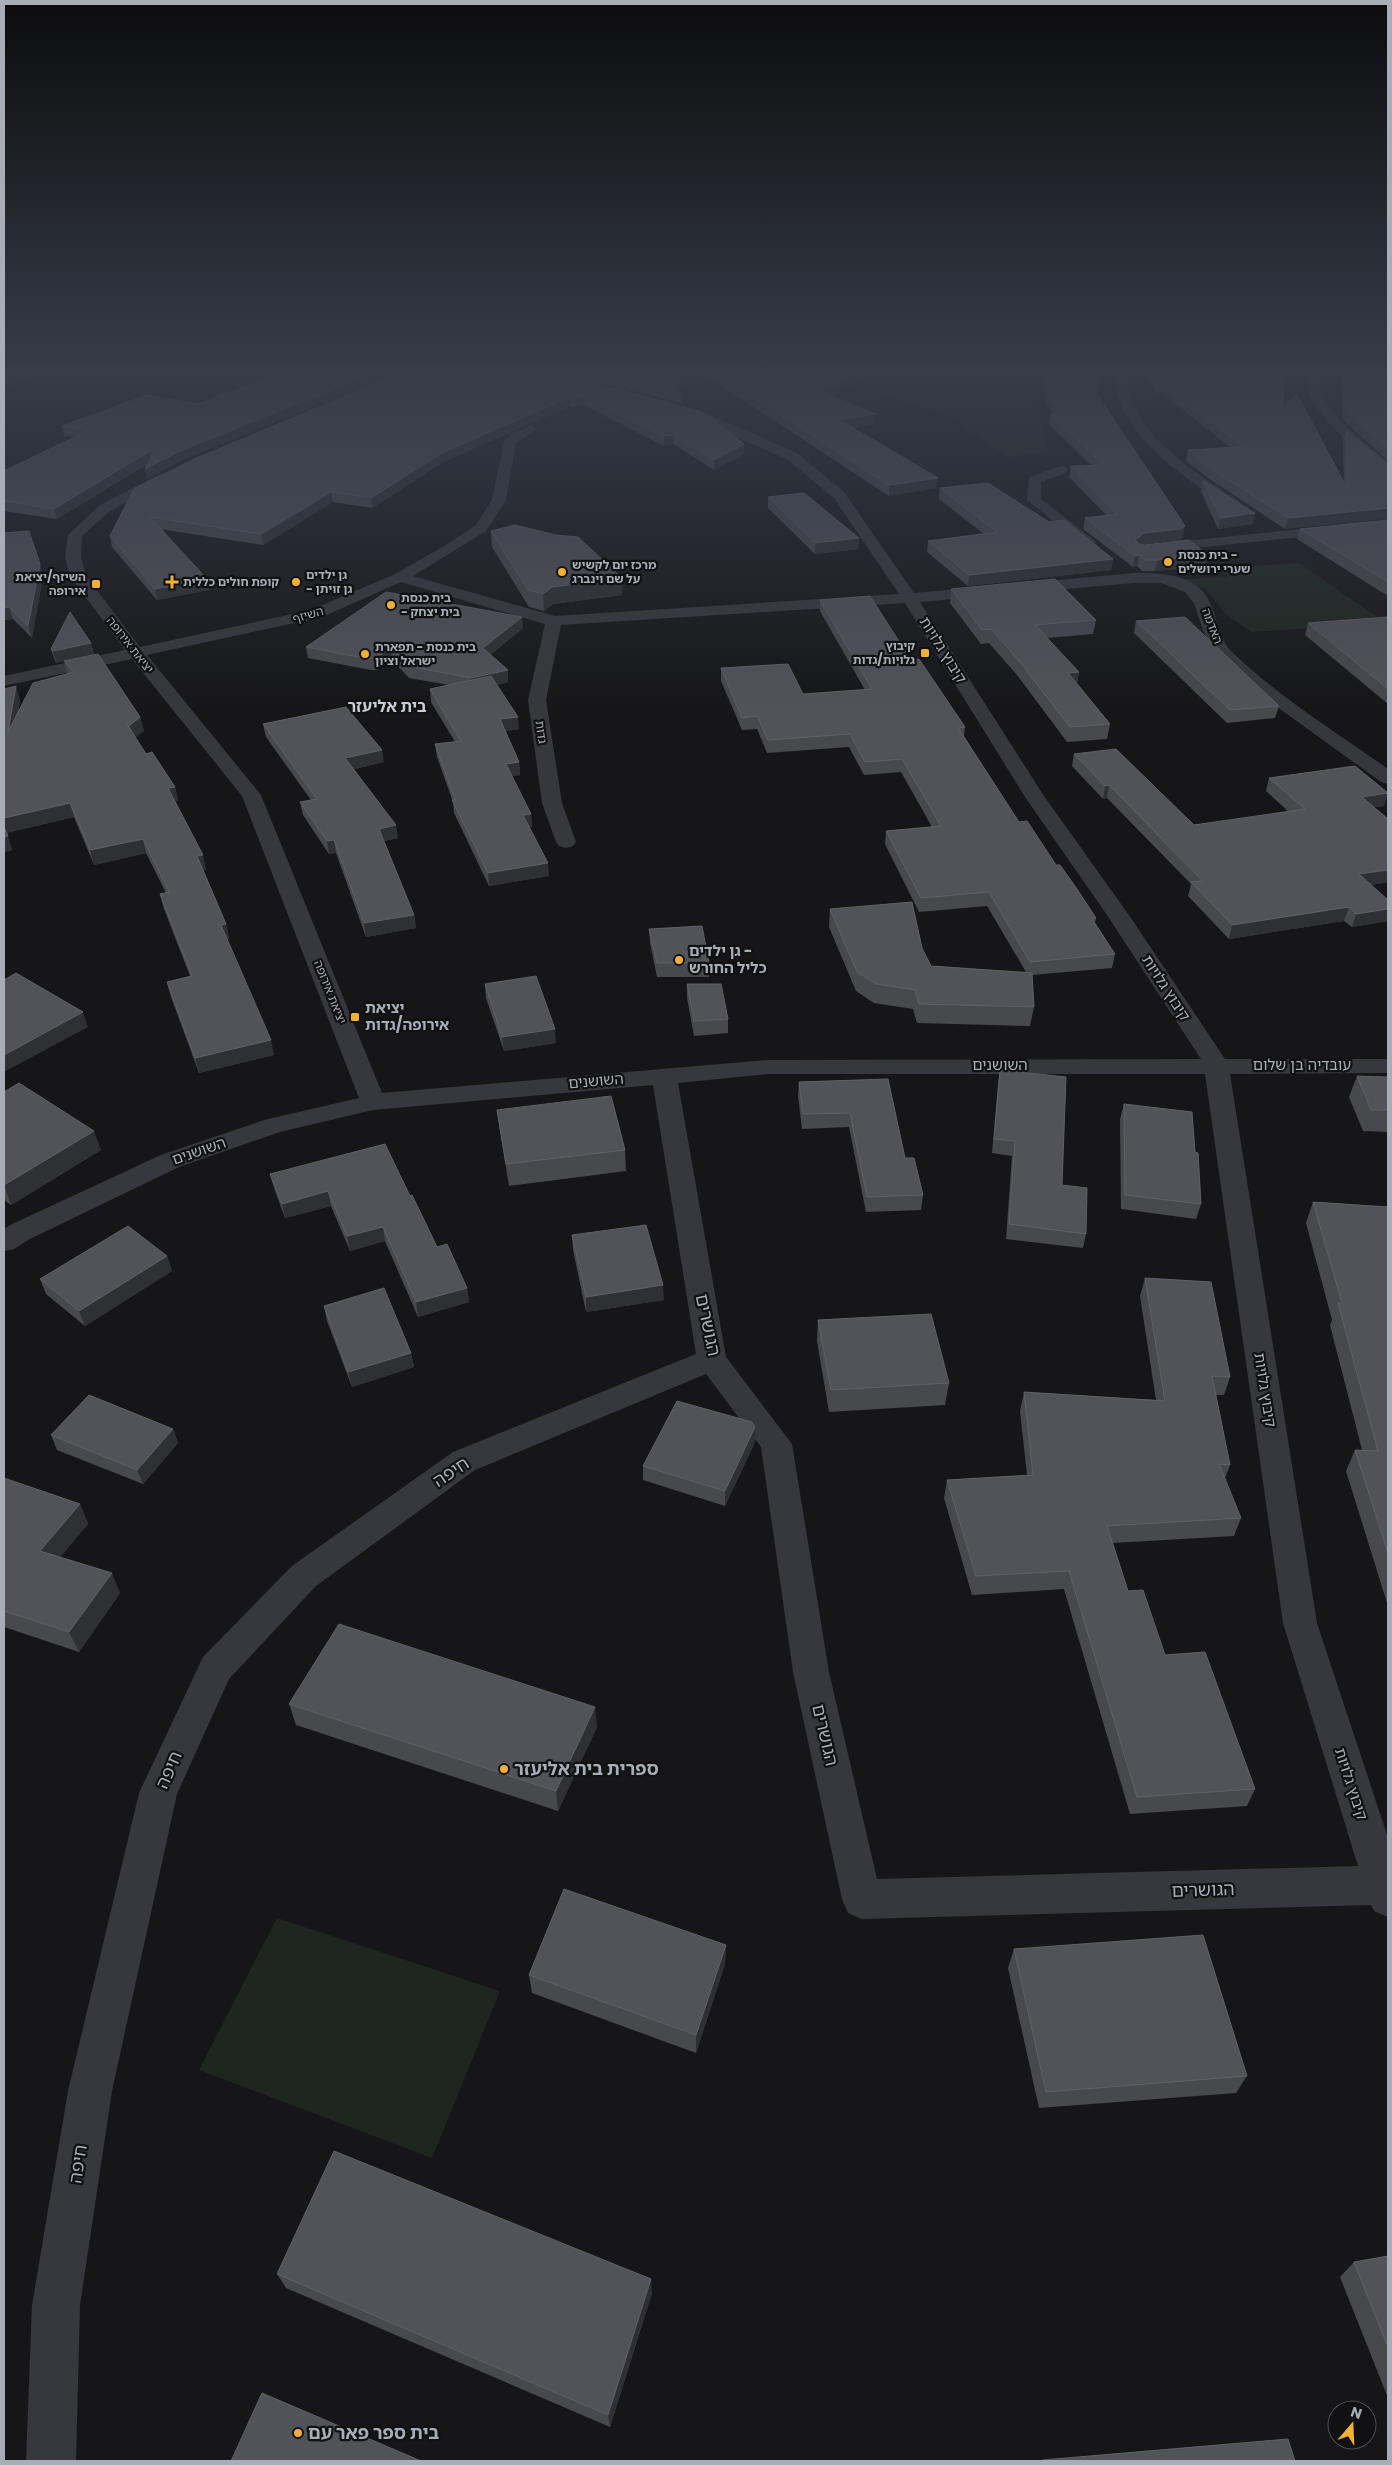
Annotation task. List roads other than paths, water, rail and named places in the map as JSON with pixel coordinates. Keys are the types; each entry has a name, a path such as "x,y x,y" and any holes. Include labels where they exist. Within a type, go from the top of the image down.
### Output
{"street":[{"name":"יציאת אירופה","path":"155,482 105,508 75,535 73,558 78,576 136,653 251,795 374,1102"},
{"name":"השיזף","path":"4,682 316,614 400,576 451,548 481,528 499,500 502,482"},
{"name":"קיבוץ גלויות","path":"823,482 839,495 910,598 1035,797 1120,918 1216,1064 1300,1623 1386,1891"},
{"path":"1034,482 1034,500 1103,554"},
{"path":"1201,482 1247,512"},
{"path":"1264,523 1280,534"},
{"path":"1142,550 1388,524"},
{"path":"1119,566 1134,578"},
{"name":"האדמה","path":"400,576 554,621 910,598 1134,578 1163,578 1191,589 1202,602 1212,633 1224,654 1286,705 1388,778"},
{"name":"גדות","path":"554,621 537,700 552,803 566,842"},
{"name":"עובדיה בן שלום","path":"1216,1064 1388,1066"},
{"name":"השושנים","path":"9,1233 170,1161 273,1126 374,1102 768,1067 1216,1064"},
{"name":"הגושרים","path":"664,1075 712,1360 776,1444 810,1672 862,1899 1386,1891"},
{"name":"חיפה","path":"51,2461 56,2305 90,2091 158,1792 216,1668 304,1576 464,1461 712,1360"}],"place":[{"name":"בית כנסת - שערי ירושלים","path":"1168,562"},
{"name":"מרכז יום לקשיש על שם וינברג","path":"562,572"},
{"name":"קופת חולים כללית","path":"172,582"},
{"name":"גן ילדים - גן זויתן","path":"296,582"},
{"name":"השיזף/יציאת אירופה","path":"96,584"},
{"name":"בית כנסת - בית יצחק","path":"391,605"},
{"name":"קיבוץ גלויות/גדות","path":"925,653"},
{"name":"בית כנסת - תפארת ישראל וציון","path":"365,654"},
{"name":"גן ילדים - כליל החורש","path":"679,960"},
{"name":"יציאת אירופה/גדות","path":"355,1017"},
{"name":"ספרית בית אליעזר","path":"504,1769"},
{"name":"בית ספר פאר עם","path":"298,2433"}],"district":[{"name":"בית אליעזר","path":"387,706"}]}
